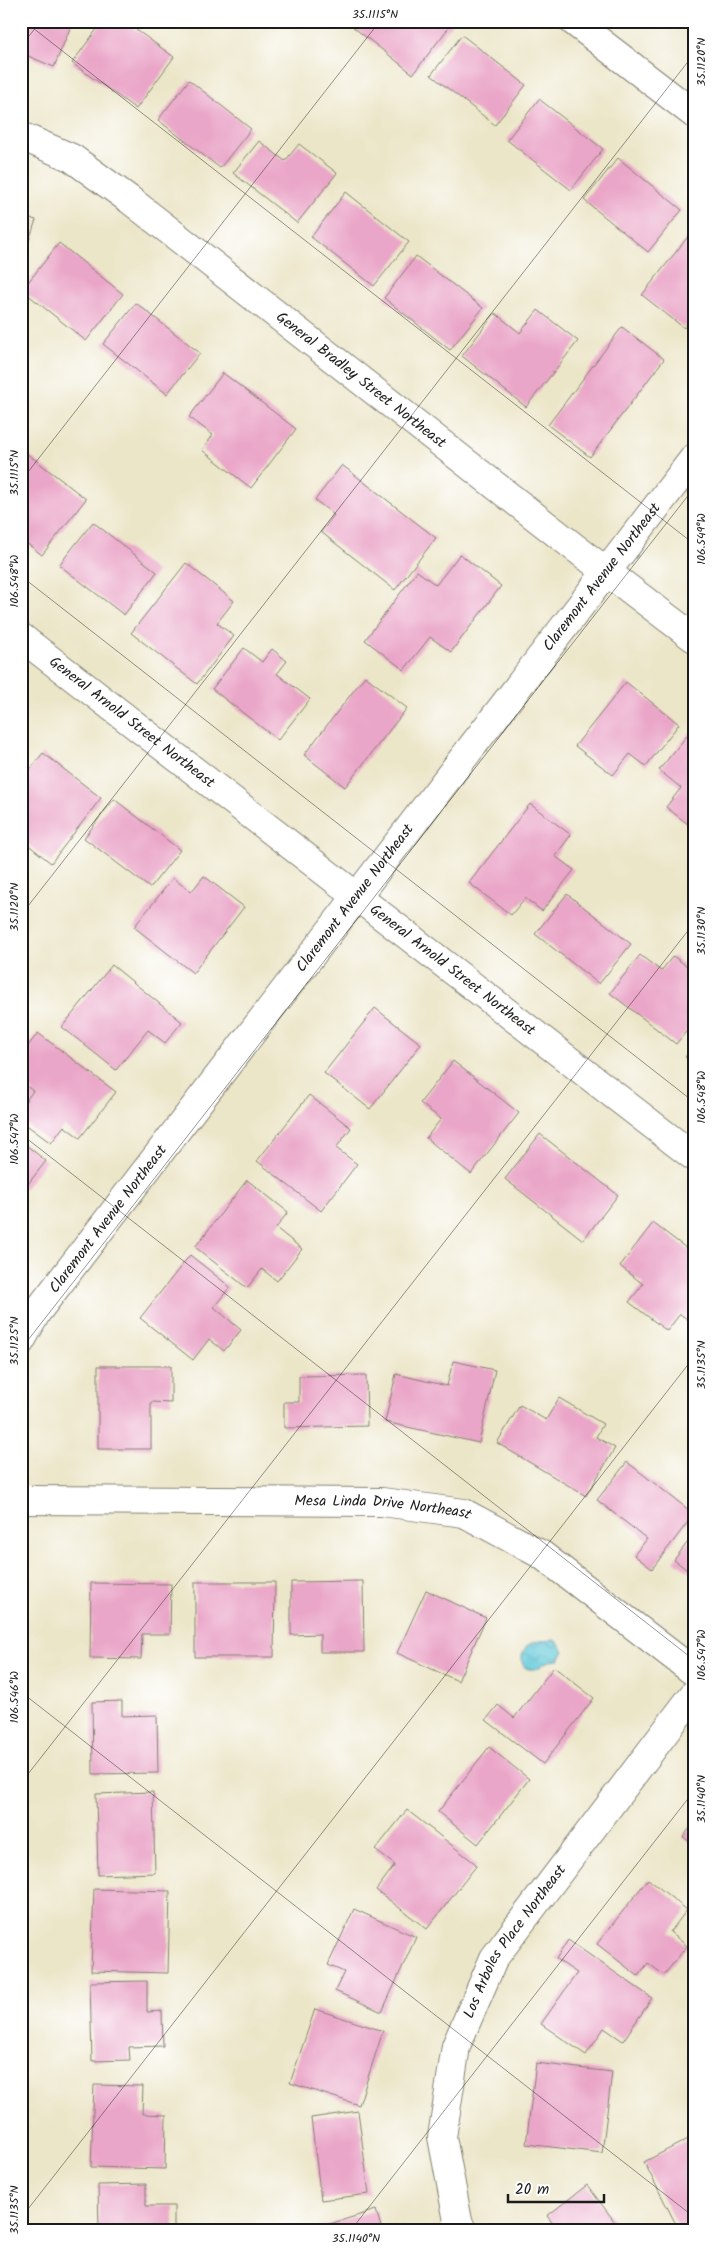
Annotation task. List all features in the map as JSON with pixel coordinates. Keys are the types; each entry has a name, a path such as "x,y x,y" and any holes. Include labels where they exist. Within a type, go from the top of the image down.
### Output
{"street":[{"path":"573,21 694,114"},
{"name":"General Bradley Street Northeast","path":"21,136 72,158 130,200 606,572 694,638"},
{"name":"Claremont Avenue Northeast","path":"21,1341 37,1312 694,458"},
{"name":"General Arnold Street Northeast","path":"23,642 694,1157"},
{"name":"Mesa Linda Drive Northeast","path":"21,1500 382,1502 464,1513 542,1555 694,1672"},
{"name":"Los Arboles Place Northeast","path":"462,2230 458,2221 442,2137 456,2046 494,1958 694,1694"}],"water":[{"path":"554,1640 558,1642 564,1651 559,1660 549,1661 535,1669 524,1667 522,1655 530,1644"}],"building":[{"path":"21,21 73,21 54,67 21,53"},
{"path":"103,21 124,21 174,57 136,109 72,63"},
{"path":"350,21 453,22 413,74 348,23"},
{"path":"462,35 526,85 495,125 431,75"},
{"path":"189,80 251,129 220,168 158,120"},
{"path":"539,99 603,149 571,190 507,140"},
{"path":"259,141 285,161 299,144 337,173 297,223 233,173"},
{"path":"618,158 682,210 648,252 584,200"},
{"path":"346,192 409,242 374,286 311,237"},
{"path":"21,215 36,220 22,261 21,261"},
{"path":"694,229 694,316 684,328 642,295"},
{"path":"59,243 123,294 86,341 22,290"},
{"path":"416,256 483,308 450,350 384,298"},
{"path":"136,303 200,353 167,394 103,344"},
{"path":"538,310 578,341 526,407 462,356 495,313 520,333"},
{"path":"622,327 664,359 590,457 548,425"},
{"path":"223,373 296,429 251,488 202,450 213,435 189,417"},
{"path":"21,449 86,499 42,555 21,539"},
{"path":"342,465 436,538 395,590 321,532 334,515 315,500"},
{"path":"93,522 157,572 124,615 59,565"},
{"path":"460,554 501,586 451,652 430,637 404,670 365,640 417,571 436,585"},
{"path":"186,563 234,601 217,623 234,636 197,684 131,633"},
{"path":"244,648 262,662 272,649 287,661 277,674 310,699 278,740 212,689"},
{"path":"365,676 407,708 345,787 304,755"},
{"path":"626,682 679,724 646,766 630,754 613,775 575,746"},
{"path":"690,732 694,735 694,829 666,807 681,788 659,770"},
{"path":"43,753 101,798 51,863 21,839 21,781"},
{"path":"114,799 180,850 150,888 84,838"},
{"path":"530,804 571,835 555,856 574,870 542,911 525,898 511,915 469,883"},
{"path":"204,876 244,907 193,973 134,927 173,878 191,892"},
{"path":"567,894 631,944 599,984 535,934"},
{"path":"640,955 661,971 673,956 694,971 694,987 690,991 694,994 694,1022 676,1044 610,993"},
{"path":"112,965 182,1022 165,1043 148,1030 116,1070 62,1027"},
{"path":"375,1008 421,1044 370,1109 324,1073"},
{"path":"38,1033 116,1092 80,1138 64,1126 51,1143 21,1121 21,1107 33,1091 21,1082 21,1055"},
{"path":"694,1046 694,1064 685,1057"},
{"path":"453,1061 519,1113 471,1174 426,1138 441,1119 420,1103"},
{"path":"309,1095 351,1128 336,1148 357,1164 321,1211 257,1161"},
{"path":"540,1134 618,1195 583,1240 505,1179"},
{"path":"21,1141 46,1161 21,1193"},
{"path":"247,1180 288,1212 276,1228 302,1249 277,1281 262,1269 247,1288 195,1247"},
{"path":"653,1223 694,1254 694,1324 680,1314 667,1331 629,1302 643,1284 620,1266"},
{"path":"190,1255 230,1287 214,1307 241,1330 224,1351 209,1339 193,1360 140,1318"},
{"path":"453,1361 495,1370 479,1443 385,1422 396,1374 447,1386"},
{"path":"98,1366 171,1366 171,1403 151,1402 151,1449 98,1449"},
{"path":"366,1375 367,1426 284,1428 284,1402 299,1402 299,1376"},
{"path":"559,1398 603,1424 596,1437 615,1448 586,1496 497,1443 520,1405 546,1420"},
{"path":"627,1462 694,1514 652,1569 634,1555 647,1539 597,1500"},
{"path":"694,1534 694,1575 674,1560"},
{"path":"363,1581 364,1652 320,1652 320,1634 291,1635 291,1582"},
{"path":"195,1582 275,1582 274,1657 195,1657"},
{"path":"91,1583 171,1584 170,1634 142,1634 141,1659 90,1658"},
{"path":"426,1590 486,1618 458,1681 397,1653"},
{"path":"554,1667 594,1698 543,1764 486,1720 498,1705 514,1718"},
{"path":"122,1701 122,1716 157,1715 158,1773 93,1774 92,1702"},
{"path":"489,1747 529,1779 478,1844 438,1812"},
{"path":"153,1792 155,1873 98,1875 96,1794"},
{"path":"407,1810 477,1865 427,1929 376,1890 395,1865 375,1850"},
{"path":"694,1823 694,1845 683,1837"},
{"path":"648,1879 687,1910 670,1932 687,1946 664,1975 648,1963 638,1976 597,1944"},
{"path":"94,1889 170,1891 168,1973 91,1971"},
{"path":"354,1909 416,1937 382,2012 335,1991 344,1972 328,1965"},
{"path":"568,1940 652,1998 623,2041 604,2028 586,2055 541,2024 577,1973 556,1959"},
{"path":"147,1981 147,2012 162,2011 163,2046 129,2047 130,2060 92,2061 90,1982"},
{"path":"315,2009 383,2031 359,2105 290,2083"},
{"path":"536,2063 612,2072 602,2153 526,2144"},
{"path":"94,2085 143,2086 142,2114 166,2115 165,2169 91,2167"},
{"path":"358,2111 369,2194 321,2200 311,2118"},
{"path":"694,2136 694,2230 679,2230 644,2162"},
{"path":"146,2184 146,2206 174,2206 174,2230 99,2230 98,2185"},
{"path":"587,2185 621,2230 558,2230 547,2216"},
{"path":"376,2210 382,2230 313,2230 313,2229"}]}
